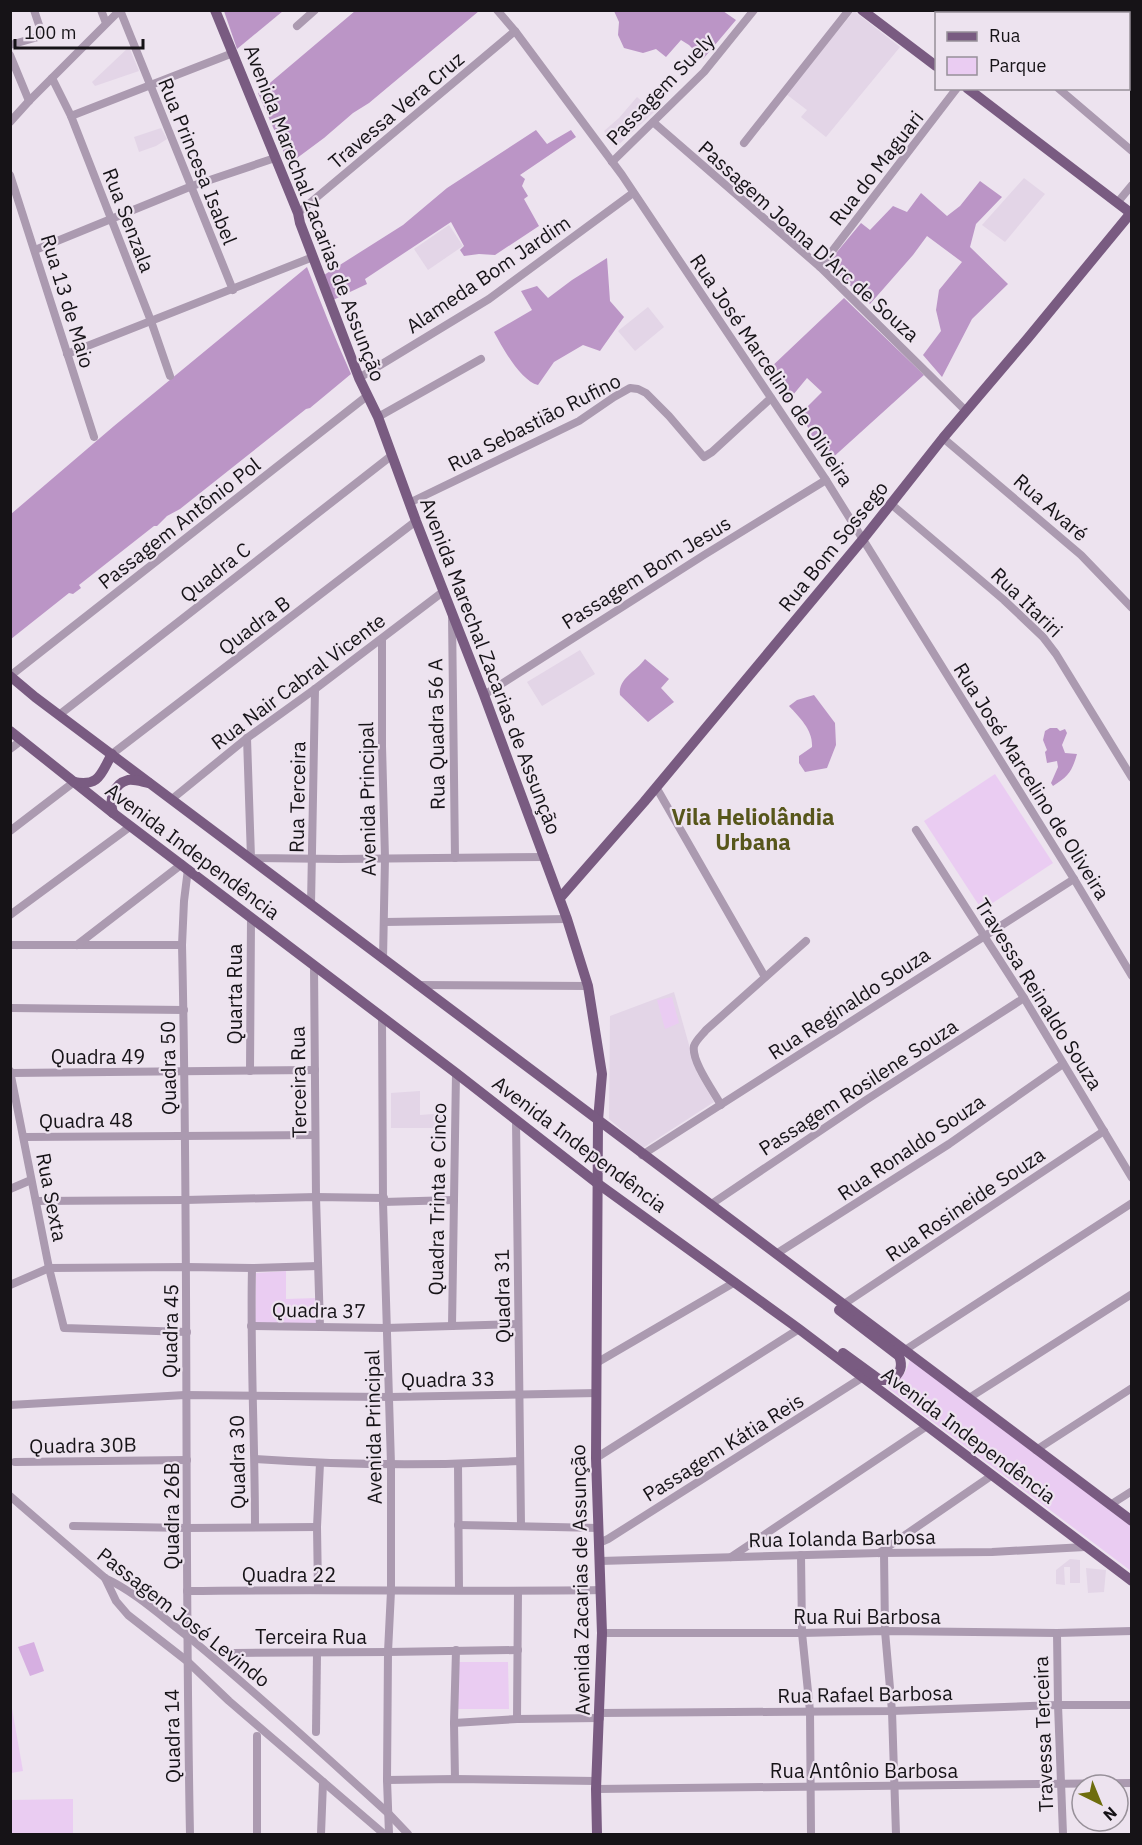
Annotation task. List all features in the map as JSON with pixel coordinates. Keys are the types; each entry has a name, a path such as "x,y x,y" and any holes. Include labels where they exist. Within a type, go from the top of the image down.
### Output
{"main road":[{"name":"Avenida Marechal Zacarias de Assunção","path":"215,10 298,213 359,378 378,417 409,503 452,610 560,898 588,986 602,1074 598,1120 597,1183 598,1362"},
{"path":"862,10 935,65"},
{"path":"970,90 1131,214"},
{"name":"Rua Bom Sossego","path":"560,898 864,538 966,411 1131,214"},
{"name":"Avenida Independência","path":"10,676 642,1155 1131,1521"},
{"name":"Avenida Independência","path":"10,731 113,813 597,1183 799,1329 1131,1581"},
{"path":"74,782 87,783 99,778 112,754"},
{"path":"113,813 112,797 115,789 121,784 134,780 152,784"},
{"path":"777,1313 800,1322 880,1380 892,1380 900,1371 902,1363 899,1356 811,1288 798,1270"},
{"name":"Avenida Zacarias de Assunção","path":"597,1834 596,1785 602,1633 596,1458 598,1362"}],"street":[{"path":"10,45 42,34 34,10"},
{"path":"101,10 106,23"},
{"path":"10,122 120,10"},
{"name":"Rua Princesa Isabel","path":"120,10 233,290"},
{"path":"297,26 315,10"},
{"name":"Rua José Marcelino de Oliveira","path":"497,10 612,162 826,480 1074,879 1131,976"},
{"name":"Passagem Suely","path":"612,162 704,72 754,10"},
{"path":"744,144 849,10"},
{"name":"Travessa Vera Cruz","path":"298,213 515,31"},
{"path":"70,116 233,53"},
{"path":"10,55 29,101"},
{"name":"Rua Senzala","path":"52,78 70,116 111,219 170,376"},
{"name":"Rua do Maguari","path":"820,267 955,90"},
{"path":"1060,90 1131,151"},
{"name":"Passagem Joana D'Arc de Souza","path":"653,122 820,267 966,411"},
{"path":"35,250 192,186 275,158"},
{"name":"Rua 13 de Maio","path":"10,175 94,437"},
{"path":"1117,203 1131,185"},
{"name":"Alameda Bom Jardim","path":"359,378 489,299 633,193"},
{"path":"68,354 313,257"},
{"path":"378,417 482,359"},
{"name":"Rua Sebastião Rufino","path":"409,503 579,421 630,388 646,393 704,457 771,398"},
{"name":"Passagem Antônio Pol","path":"10,676 367,396"},
{"name":"Rua Avaré","path":"944,438 1081,555 1131,608"},
{"name":"Quadra C","path":"59,715 391,456"},
{"name":"Passagem Bom Jesus","path":"484,695 826,480"},
{"name":"Rua Itariri","path":"891,504 1004,600 1043,637 1056,654 1131,778"},
{"name":"Quadra B","path":"112,754 416,521"},
{"name":"Rua Nair Cabral Vicente","path":"172,799 247,738 444,591"},
{"name":"Rua Quadra 56 A","path":"452,610 455,858"},
{"name":"Avenida Principal","path":"382,639 385,858 383,959"},
{"name":"Rua Terceira","path":"311,905 315,689"},
{"path":"247,738 250,858 545,857"},
{"path":"10,749 22,740"},
{"path":"10,831 74,782"},
{"path":"656,787 765,977"},
{"path":"10,915 131,826"},
{"name":"Travessa Reinaldo Souza","path":"916,830 1024,998 1131,1178"},
{"path":"77,945 185,866"},
{"name":"Quadra 50","path":"185,866 182,945 187,1267"},
{"name":"Rua Reginaldo Souza","path":"642,1155 1074,879"},
{"name":"Quarta Rua","path":"250,1071 251,918"},
{"path":"385,922 567,919"},
{"path":"721,1105 696,1060 694,1047 706,1030 806,941"},
{"path":"10,945 182,945"},
{"name":"Terceira Rua","path":"314,966 316,1197 320,1327"},
{"path":"417,985 588,986"},
{"name":"Passagem Rosilene Souza","path":"710,1205 866,1100 1024,998"},
{"path":"10,1008 184,1010"},
{"name":"Avenida Principal","path":"382,1018 383,1200 392,1464 391,1591 387,1653 389,1834"},
{"name":"Rua Ronaldo Souza","path":"776,1254 949,1144 1063,1064"},
{"name":"Quadra 49","path":"11,1072 315,1070"},
{"name":"Rua Sexta","path":"11,1072 15,1111 24,1137 49,1268 64,1328 187,1332"},
{"name":"Quadra Trinta e Cinco","path":"452,1326 456,1073"},
{"name":"Quadra 31","path":"516,1120 521,1525"},
{"name":"Rua Rosineide Souza","path":"844,1304 1104,1131"},
{"name":"Quadra 48","path":"24,1137 315,1134"},
{"path":"10,1190 31,1180"},
{"path":"36,1201 316,1197 454,1200"},
{"path":"905,1350 1131,1203"},
{"path":"10,1285 49,1268 318,1266"},
{"name":"Quadra 45","path":"185,1395 187,1267"},
{"path":"252,1268 252,1395"},
{"path":"598,1362 735,1282"},
{"path":"969,1398 1131,1294"},
{"name":"Quadra 37","path":"251,1326 386,1328 518,1324"},
{"path":"596,1458 799,1329"},
{"name":"Passagem Kátia Reis","path":"599,1543 727,1465 863,1377"},
{"path":"1036,1450 1131,1388"},
{"path":"520,1394 597,1394"},
{"name":"Quadra 33","path":"10,1405 185,1395 389,1397 520,1394"},
{"name":"Quadra 26B","path":"185,1395 188,1460 187,1636"},
{"name":"Quadra 30","path":"252,1395 255,1527"},
{"path":"730,1557 927,1426"},
{"path":"255,1459 392,1464 519,1461"},
{"name":"Quadra 30B","path":"15,1462 188,1460"},
{"path":"318,1590 317,1527 320,1463"},
{"path":"458,1464 459,1590"},
{"path":"896,1834 892,1711 881,1553 991,1476"},
{"path":"1110,1505 1131,1491"},
{"name":"Passagem José Levindo","path":"10,1496 105,1578 141,1600 233,1673 389,1814 408,1834"},
{"path":"458,1525 599,1528"},
{"path":"73,1526 317,1527"},
{"name":"Rua Iolanda Barbosa","path":"600,1561 992,1552 1085,1547"},
{"path":"801,1555 802,1633 810,1711 811,1834"},
{"path":"105,1578 120,1607 187,1661 322,1782 384,1834"},
{"name":"Quadra 22","path":"187,1591 601,1590"},
{"path":"517,1719 518,1591"},
{"name":"Rua Rui Barbosa","path":"602,1633 1131,1631"},
{"name":"Travessa Terceira","path":"1057,1633 1060,1785 1064,1834"},
{"name":"Quadra 14","path":"187,1636 190,1834"},
{"path":"455,1779 456,1650"},
{"name":"Terceira Rua","path":"234,1653 518,1650"},
{"path":"316,1732 317,1653"},
{"name":"Rua Rafael Barbosa","path":"454,1723 600,1716 1131,1705"},
{"path":"257,1736 257,1834"},
{"name":"Rua Antônio Barbosa","path":"387,1780 455,1779 596,1785 811,1786 1131,1783"},
{"path":"321,1834 322,1782"}],"shaded area":[{"path":"224,11 283,11 237,49"},
{"path":"355,11 479,11 369,103 289,164 258,93"},
{"path":"614,11 723,11 736,20 703,59 681,40 666,57 656,49 643,53 624,48 618,35 619,22"},
{"path":"854,11 900,47 826,137 801,117 807,110 786,94"},
{"path":"129,47 139,71 95,86 92,82"},
{"path":"637,97 654,112 615,148 604,131"},
{"path":"161,128 167,139 139,152 134,137"},
{"path":"536,130 547,144 571,130 576,137 520,175 525,179 522,186 528,196 524,199 539,226 495,255 464,256 460,250 464,246 451,222 365,279 367,284 333,300 324,275 403,225 447,188"},
{"path":"1024,178 1045,194 1005,242 982,225"},
{"path":"980,181 1002,197 976,224 970,247 1008,284 972,319 942,377 923,355 941,331 936,310 939,290 962,262 927,236 870,304 827,264 861,223 870,230 893,206 907,212 921,193 947,216 960,206"},
{"path":"449,225 463,246 428,270 414,249"},
{"path":"607,258 610,301 624,317 600,351 583,345 554,362 538,385 532,382 513,363 494,332 532,310 521,291 537,286 548,298"},
{"path":"307,267 351,374 180,509 167,516 79,585 81,588 73,594 69,593 11,639 11,514"},
{"path":"844,298 924,375 829,461 812,436 801,413 822,392 807,378 788,401 768,370"},
{"path":"648,307 664,327 635,351 618,331"},
{"path":"580,650 595,674 542,706 527,682"},
{"path":"645,659 669,679 661,688 674,702 648,722 620,695 622,684"},
{"path":"814,695 835,723 836,745 827,768 805,772 799,763 799,756 812,747 812,741 805,725 789,706 797,700"},
{"path":"1057,728 1060,731 1065,729 1067,733 1062,745 1065,753 1077,754 1069,773 1053,786 1051,783 1058,767 1057,761 1047,763 1045,752 1047,750 1043,740 1045,731"},
{"path":"674,992 697,1073 714,1102 643,1148 609,1119 610,1016"},
{"path":"420,1091 420,1115 446,1113 446,1128 391,1128 391,1093"},
{"path":"1070,1559 1080,1560 1080,1583 1070,1583 1070,1567 1064,1567 1065,1585 1056,1584 1056,1570"},
{"path":"1086,1568 1106,1570 1104,1592 1088,1593"},
{"path":"34,1642 44,1671 30,1676 18,1647"}],"green space":[{"path":"995,774 1053,863 982,910 924,821"},
{"path":"672,997 679,1023 665,1029 657,1000"},
{"path":"286,1271 286,1299 317,1298 318,1323 255,1325 256,1273"},
{"path":"910,1359 1131,1526 1131,1571 888,1388 902,1376"},
{"path":"456,1662 508,1662 509,1709 456,1709"},
{"path":"11,1703 23,1771 10,1773"},
{"path":"73,1799 73,1834 11,1834 11,1800"}],"district":[{"name":"Vila Heliolândia Urbana","path":"753,828"}]}
